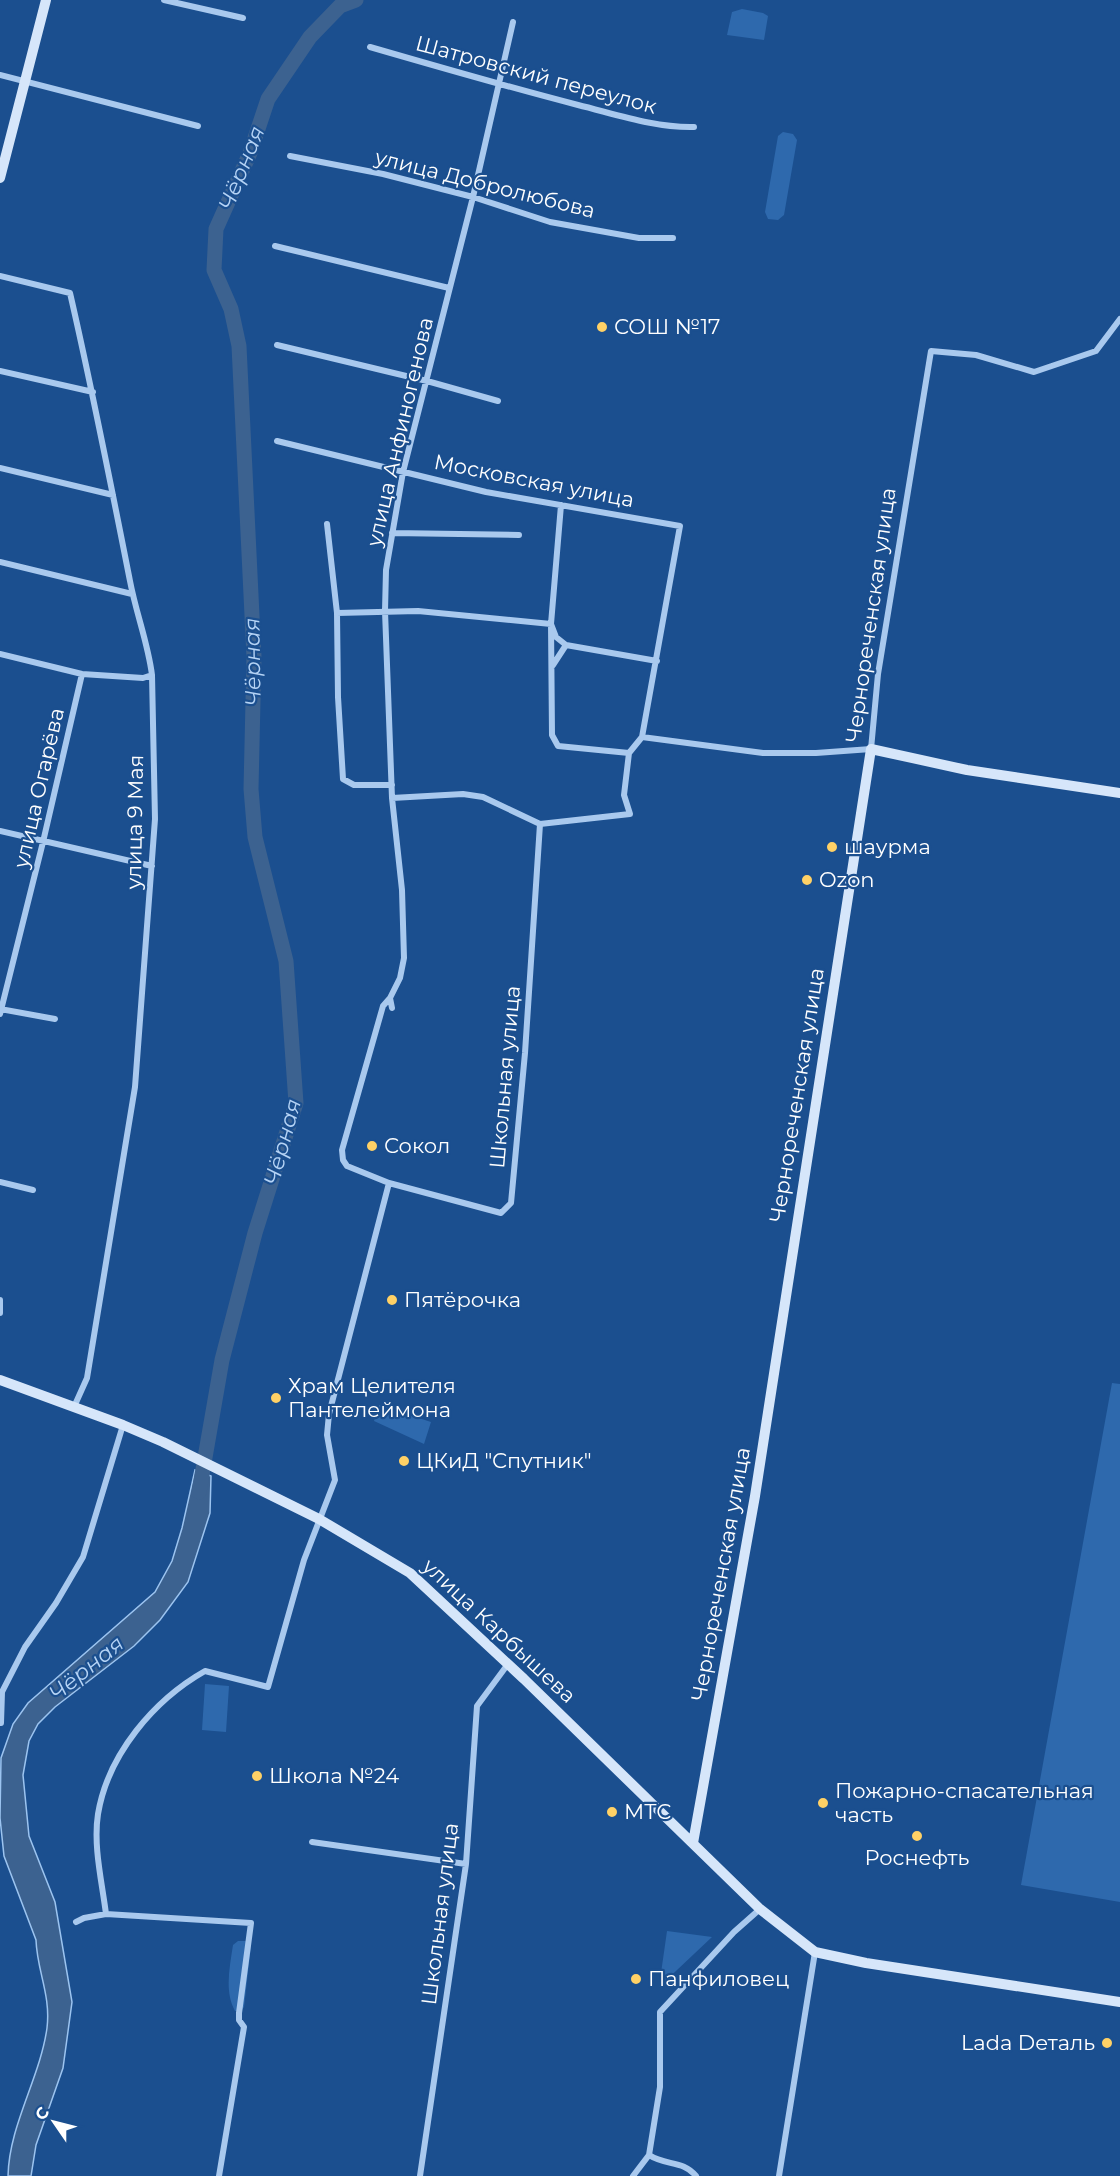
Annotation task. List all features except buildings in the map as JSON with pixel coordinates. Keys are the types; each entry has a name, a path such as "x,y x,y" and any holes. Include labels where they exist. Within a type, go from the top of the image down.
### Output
{"main road":[{"path":"0,175 46,0"},
{"path":"871,749 967,770 1120,793"},
{"name":"Чернореченская улица","path":"693,1843 755,1496 871,749"},
{"name":"улица Карбышева","path":"0,1380 163,1442 319,1520 410,1573 508,1664 760,1909 815,1952"},
{"path":"815,1952 867,1963 1120,2002"}],"street":[{"path":"164,0 243,18"},
{"name":"улица Анфиногенова","path":"389,1183 347,1166 342,1154 383,1006 390,998 404,968 402,890 392,798 385,611 386,570 403,472 473,196 513,22"},
{"name":"Шатровский переулок","path":"370,47 499,84 673,127 694,127"},
{"path":"0,75 198,126"},
{"name":"улица Добролюбова","path":"291,156 383,174 473,196 550,222 639,238 673,238"},
{"path":"275,246 449,288"},
{"name":"улица 9 Мая","path":"0,276 70,293 93,392 132,594 152,675 155,819 135,1087 87,1378 74,1407"},
{"name":"Чернореченская улица","path":"871,749 878,674 931,351 976,355 1034,372 1096,351 1120,319"},
{"path":"277,345 427,381 498,401"},
{"path":"0,371 93,392"},
{"name":"Московская улица","path":"277,441 486,492 680,526 657,661"},
{"path":"0,468 113,495"},
{"path":"561,505 550,624 553,665 552,735 558,746 629,753"},
{"path":"327,524 337,613 338,697 343,779 354,785 392,785"},
{"path":"392,533 519,535"},
{"path":"0,562 132,594"},
{"path":"337,613 418,611 550,624"},
{"path":"392,798 463,794 483,797 540,824 630,814 624,795 629,753 642,737 657,661 566,645 556,637 550,624"},
{"path":"553,665 566,645"},
{"path":"0,654 82,674 143,678 152,675"},
{"name":"улица Огарёва","path":"0,1010 43,842 82,674"},
{"path":"642,737 763,753 828,753 871,749"},
{"name":"Школьная улица","path":"389,1183 501,1213 511,1203 525,1053 540,824"},
{"path":"0,831 152,866"},
{"path":"390,998 392,1008"},
{"path":"0,1010 55,1019"},
{"path":"0,1182 33,1190"},
{"path":"106,1914 98,1840 98,1815 116,1762 136,1732 184,1683 205,1671 267,1687 304,1560 335,1480 327,1435 329,1414 389,1183"},
{"path":"0,1300 0,1313"},
{"path":"1,1723 2,1692 25,1647 56,1603 83,1557 123,1425"},
{"name":"Школьная улица","path":"420,2176 466,1864 477,1706 508,1664"},
{"path":"312,1842 466,1864"},
{"path":"633,2176 649,2155 660,2087 660,2012 734,1932 760,1909"},
{"path":"76,1922 84,1918 106,1914 250,1923 239,2020 244,2027 219,2176"},
{"path":"779,2176 815,1952"},
{"path":"649,2155 663,2162 685,2166 696,2176"}],"shaded area":[{"path":"742,9 768,16 764,40 727,35 732,12"},
{"path":"783,132 793,134 797,140 784,215 778,220 768,219 765,212 778,136"},
{"path":"1112,1383 1120,1384 1120,1902 1021,1885"},
{"path":"379,1405 431,1422 424,1444 374,1421"},
{"path":"205,1684 229,1686 226,1732 202,1730"},
{"path":"667,1931 712,1937 659,1987"},
{"path":"238,1941 246,1941 251,1946 244,2007 241,2011 235,2011 230,1995 229,1978 233,1945"}],"water":[{"path":"195,1470 211,1476 210,1513 188,1582 160,1620 134,1646 55,1707 38,1724 29,1741 23,1775 29,1836 55,1902 72,2002 63,2068 36,2145 31,2176 8,2176 14,2138 38,2065 48,2016 36,1940 4,1856 0,1818 1,1758 13,1724 28,1703 155,1592 172,1561"}],"waterway":[{"name":"Чёрная","path":"199,1492 222,1360 255,1233 296,1103 286,961 255,837 251,789 254,657 239,346 231,309 214,270 216,229 250,153 268,99 310,37 340,6 356,0"}],"place":[{"name":"СОШ №17","path":"602,327"},
{"name":"шаурма","path":"832,847"},
{"name":"Ozon","path":"807,880"},
{"name":"Сокол","path":"372,1146"},
{"name":"Пятёрочка","path":"392,1300"},
{"name":"Храм Целителя Пантелеймона","path":"276,1398"},
{"name":"ЦКиД \"Спутник\"","path":"404,1461"},
{"name":"Школа №24","path":"257,1776"},
{"name":"Пожарно-спасательная часть","path":"823,1803"},
{"name":"МТС","path":"612,1812"},
{"name":"Роснефть","path":"917,1836"},
{"name":"Панфиловец","path":"636,1979"},
{"name":"Lada Dеталь","path":"1107,2043"}]}
